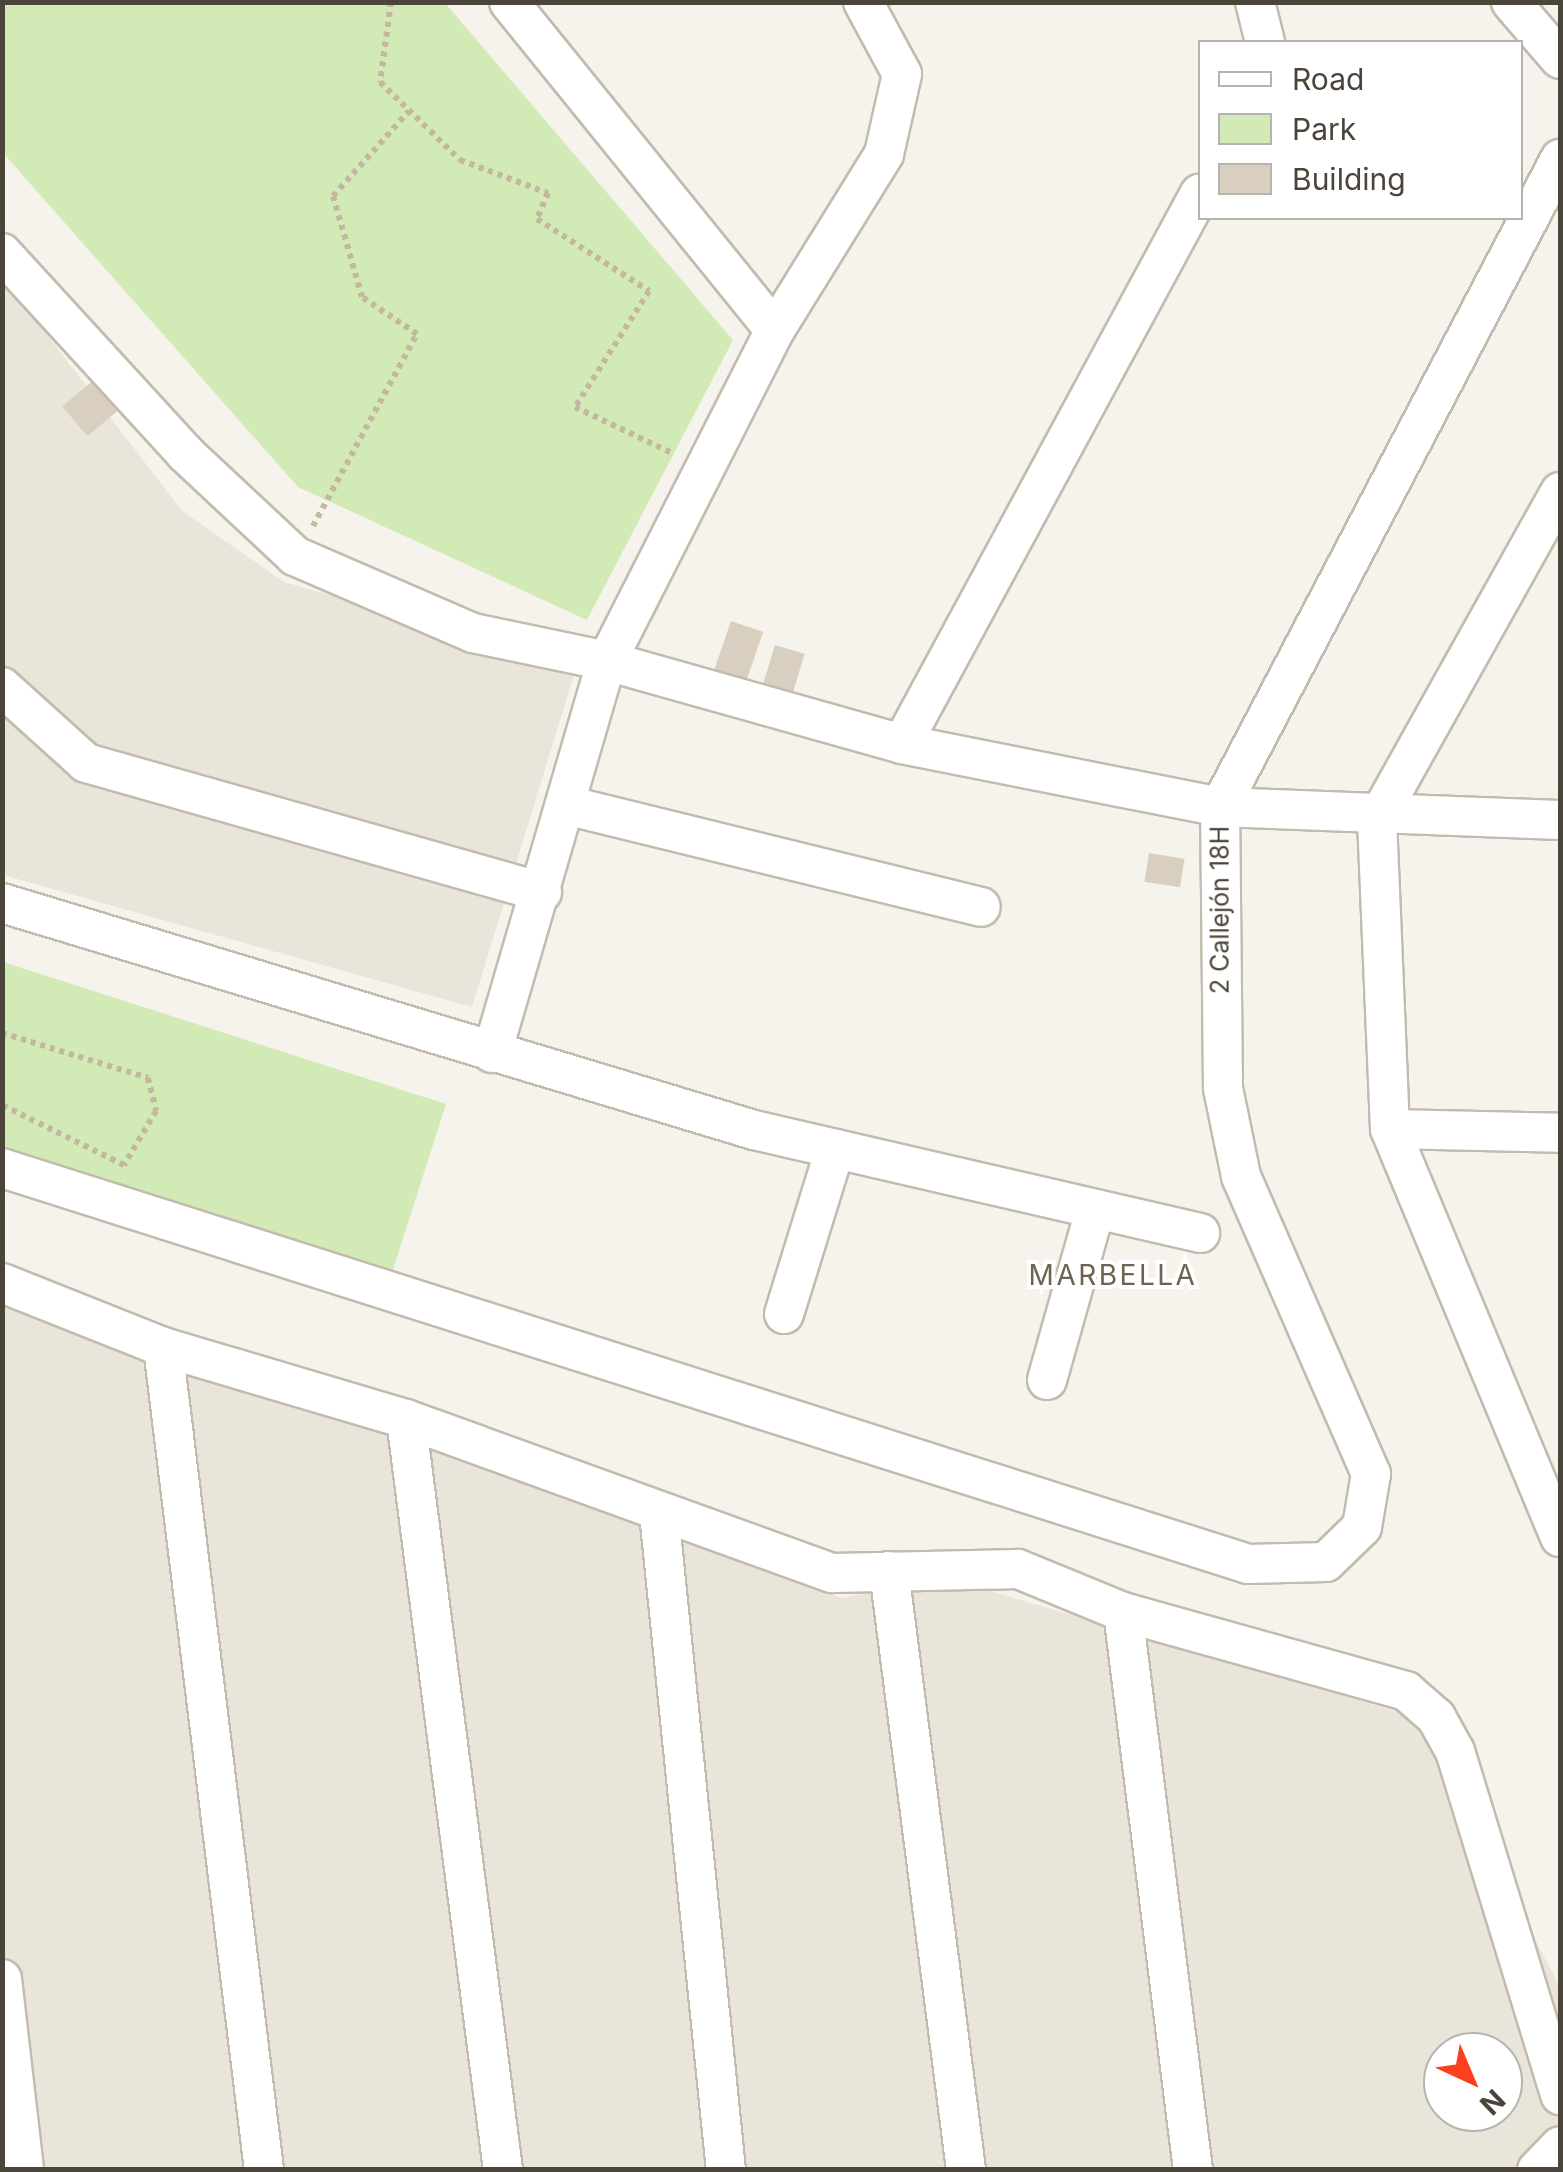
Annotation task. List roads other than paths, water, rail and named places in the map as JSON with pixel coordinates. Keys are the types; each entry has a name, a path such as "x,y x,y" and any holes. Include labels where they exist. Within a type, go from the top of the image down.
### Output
{"street":[{"path":"509,2 776,330"},
{"path":"492,1053 607,660 776,330 884,154 902,74 863,2"},
{"path":"1255,2 1265,40"},
{"path":"1512,2 1560,59"},
{"name":"2 Callejón 18H","path":"2,1168 1248,1564 1326,1562 1362,1527 1371,1474 1241,1176 1223,1088 1220,808 1560,159"},
{"path":"902,744 1198,196"},
{"path":"2,252 184,453 295,556 472,634 607,660 902,744 1220,808 1377,820 1560,820"},
{"path":"1560,492 1377,820 1390,1129 1560,1537"},
{"path":"2,687 86,763 542,892"},
{"path":"566,806 981,907"},
{"path":"2,903 492,1053 835,1149 1200,1233"},
{"path":"1390,1129 1560,1133"},
{"path":"784,1314 835,1149"},
{"path":"1046,1380 1095,1210"},
{"path":"2,1283 162,1347 406,1419 832,1573 1018,1569 1124,1612 1406,1691 1436,1717 1560,2095"},
{"path":"162,1347 264,2170"},
{"path":"406,1419 503,2170"},
{"path":"659,1513 726,2170"},
{"path":"889,1571 966,2170"},
{"path":"1124,1612 1193,2170"},
{"path":"2,1979 24,2170"},
{"path":"1537,2170 1560,2146"}],"district":[{"name":"MARBELLA","path":"1113,1275"}]}
